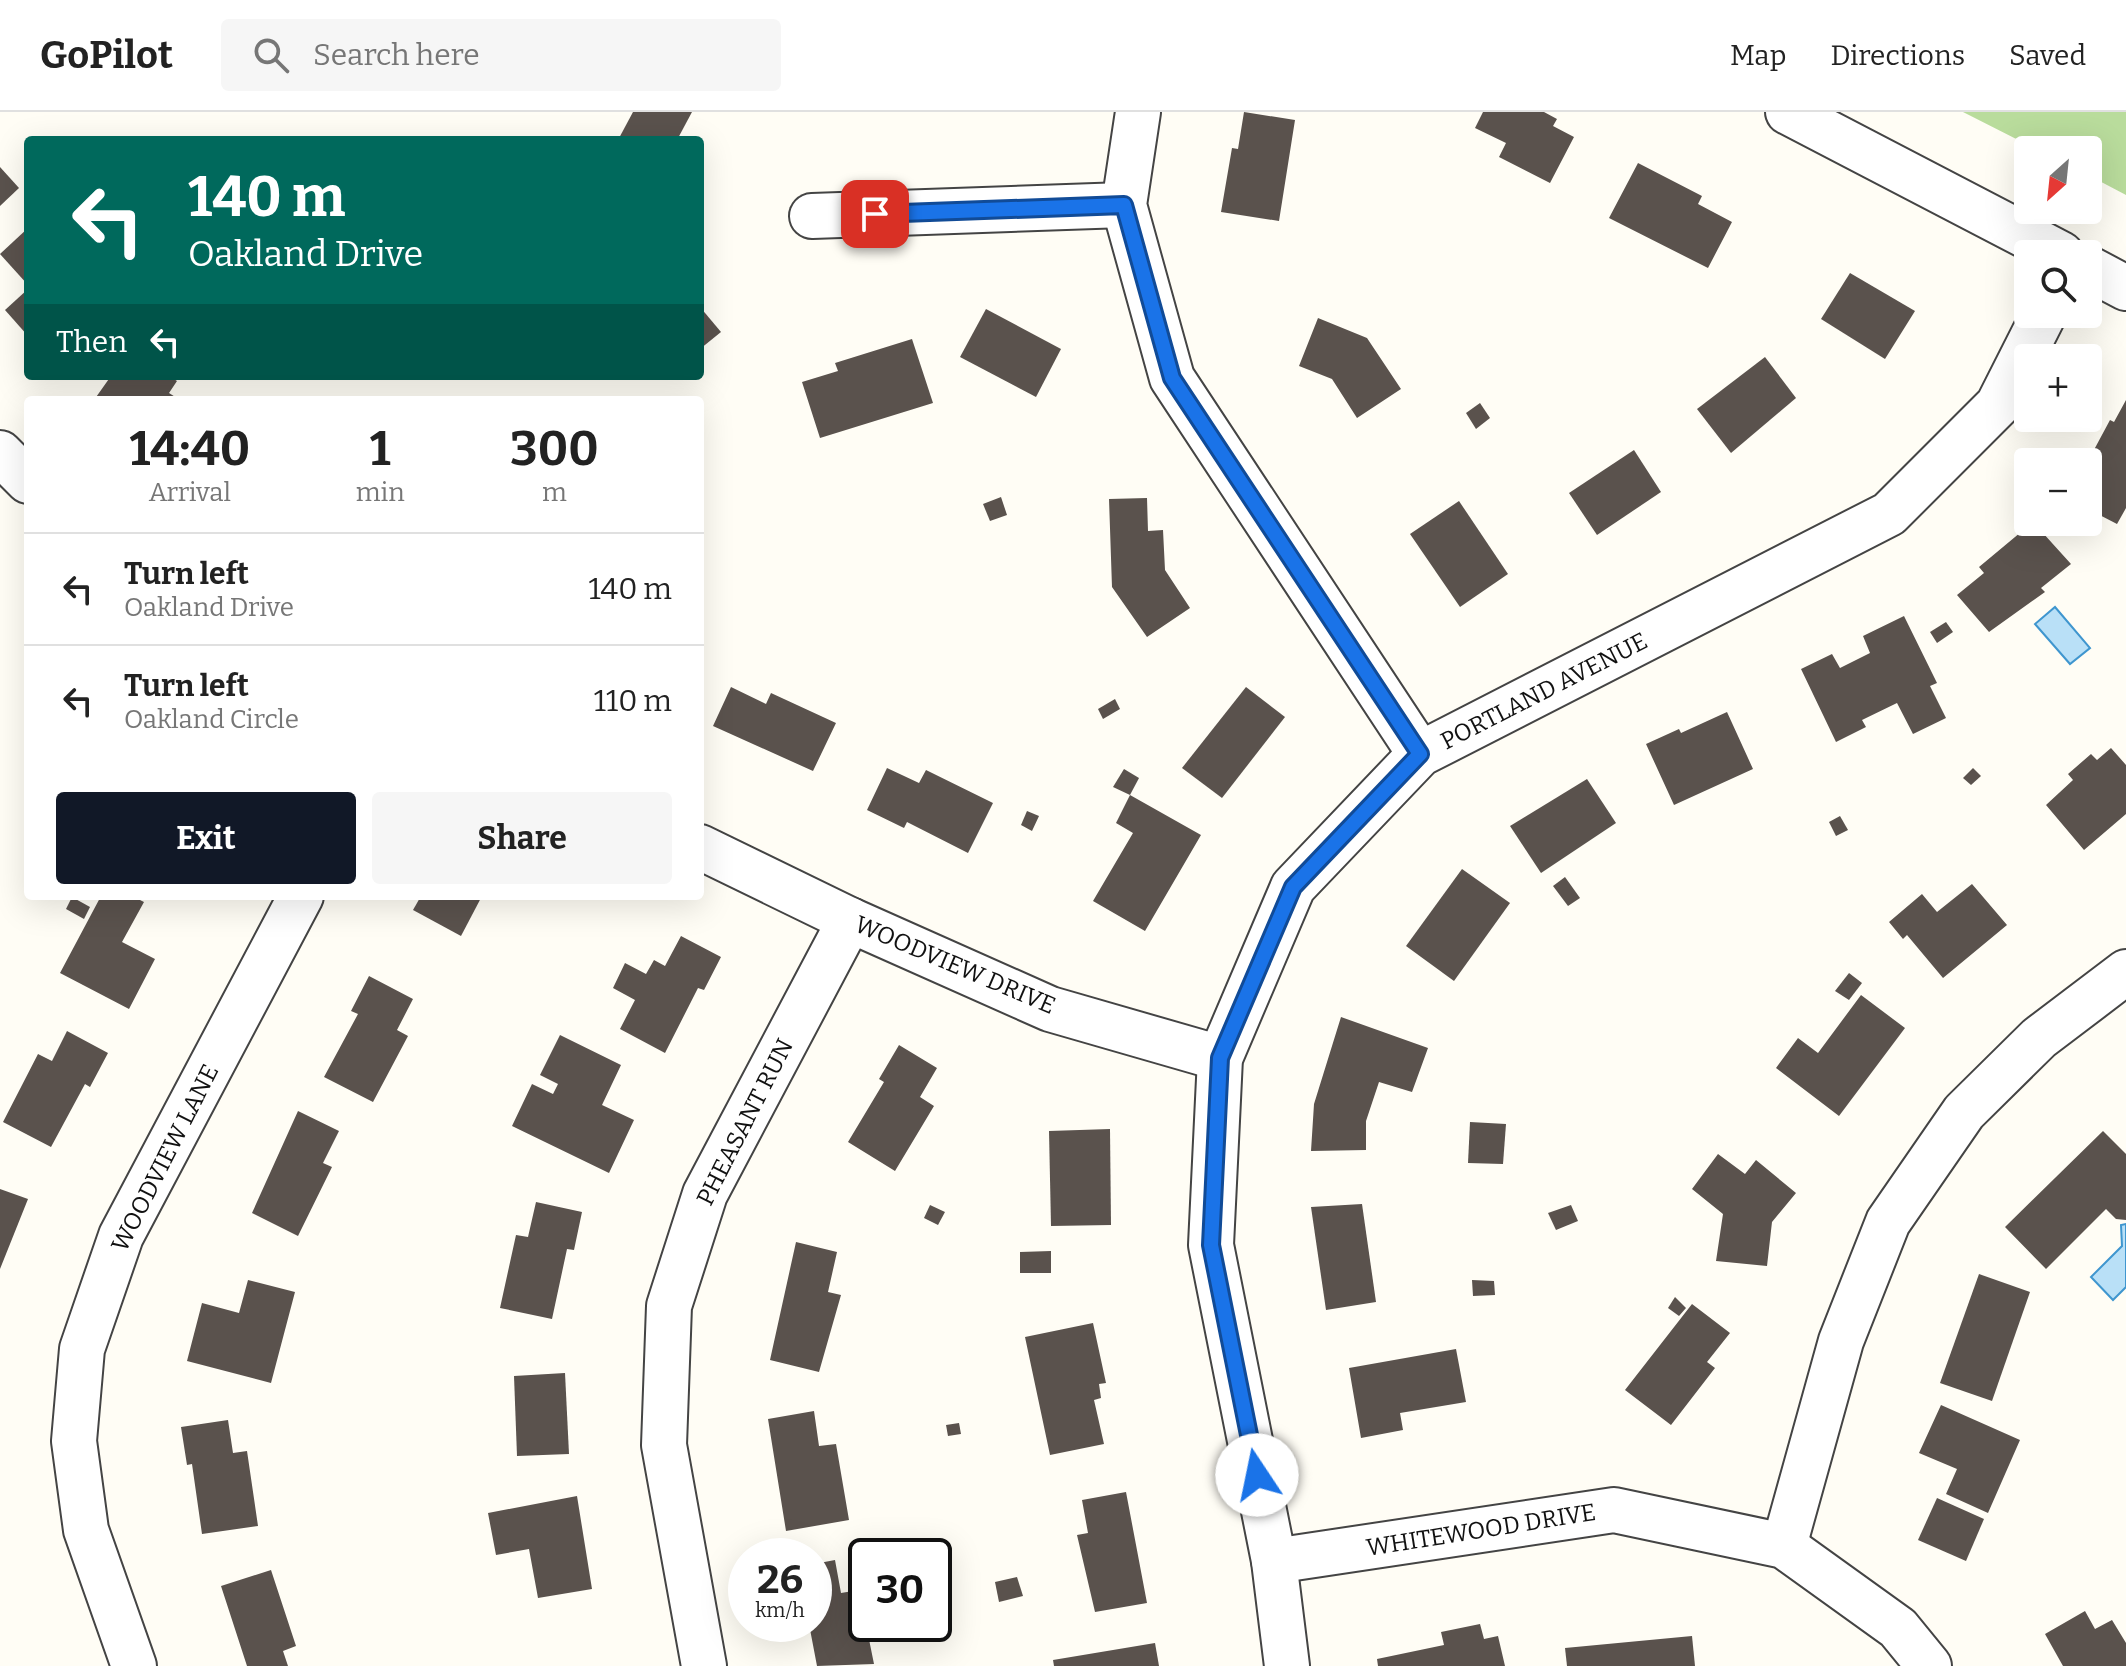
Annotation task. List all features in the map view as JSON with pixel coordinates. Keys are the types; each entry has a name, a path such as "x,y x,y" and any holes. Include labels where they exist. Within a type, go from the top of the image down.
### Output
{"street":[{"path":"1138,112 1124,205 1172,378 1420,754"},
{"path":"1788,112 2034,240"},
{"path":"812,216 1124,205"},
{"path":"2102,275 2126,288"},
{"name":"PORTLAND AVENUE","path":"1287,1666 1274,1561 1211,1245 1220,1058 1293,887 1420,754 1889,514 1998,405 2037,328"},
{"path":"0,453 24,477"},
{"name":"WOODVIEW DRIVE","path":"704,849 850,920 1050,1009 1220,1058"},
{"name":"WOODVIEW LANE","path":"134,1666 86,1530 74,1441 82,1349 121,1236 299,900"},
{"name":"PHEASANT RUN","path":"704,1666 664,1445 669,1306 705,1194 850,920"},
{"path":"1784,1546 1841,1341 1888,1222 1964,1112 2039,1038 2126,972"},
{"name":"WHITEWOOD DRIVE","path":"1274,1561 1614,1510 1784,1546 1898,1628 1929,1666"}],"green space":[{"path":"1963,112 2126,112 2126,195 2102,182 2102,136 2014,138"}],"water":[{"path":"2055,607 2090,648 2070,664 2035,624"},
{"path":"2126,1224 2126,1287 2113,1300 2091,1277 2122,1246 2121,1225"}],"building":[{"path":"633,112 692,112 679,136 620,136"},
{"path":"1244,112 1295,120 1279,221 1221,212 1232,148 1238,149"},
{"path":"1483,112 1544,112 1557,119 1553,126 1574,137 1550,183 1499,157 1506,143 1475,128"},
{"path":"1638,163 1702,196 1698,204 1732,222 1708,268 1609,218"},
{"path":"0,167 19,188 0,206"},
{"path":"24,232 24,281 0,254"},
{"path":"1850,273 1915,311 1885,359 1821,319"},
{"path":"24,293 24,331 5,310"},
{"path":"986,309 1061,349 1036,397 960,357"},
{"path":"704,312 721,332 704,346"},
{"path":"1318,318 1367,338 1401,389 1357,418 1332,379 1299,366"},
{"path":"912,339 933,403 820,438 802,382 838,371 835,363"},
{"path":"1765,357 1796,398 1731,453 1697,409"},
{"path":"108,380 177,381 169,393 174,396 97,396"},
{"path":"2126,400 2126,508 2117,524 2102,516 2102,448 2095,448 2110,420 2114,422"},
{"path":"1480,403 1490,418 1476,429 1466,413"},
{"path":"1634,450 1661,492 1597,535 1569,493"},
{"path":"1001,497 1007,515 990,521 983,504"},
{"path":"1147,498 1148,531 1163,530 1165,570 1190,608 1147,637 1112,587 1109,499"},
{"path":"1459,501 1508,574 1460,607 1410,534"},
{"path":"2016,536 2046,536 2071,564 2041,588 2045,592 1989,632 1957,595 1984,573 1979,567"},
{"path":"1904,616 1937,683 1930,686 1946,718 1913,734 1897,703 1862,720 1866,727 1836,742 1801,669 1832,654 1840,668 1870,653 1863,636"},
{"path":"1946,622 1953,632 1937,643 1930,632"},
{"path":"731,687 766,704 771,693 836,723 813,771 713,726"},
{"path":"1246,687 1285,717 1222,798 1182,768"},
{"path":"1115,699 1120,709 1103,719 1098,709"},
{"path":"1727,712 1753,769 1674,805 1646,744 1679,729 1681,733"},
{"path":"2111,748 2126,765 2126,814 2084,850 2046,805 2073,780 2068,774 2091,754 2097,760"},
{"path":"887,768 919,783 926,770 993,803 968,853 907,822 904,828 867,810"},
{"path":"1973,768 1981,776 1971,785 1963,778"},
{"path":"1124,769 1139,778 1130,795 1113,787"},
{"path":"1587,779 1616,823 1541,873 1510,826"},
{"path":"1130,795 1201,835 1145,931 1093,901 1133,833 1116,823"},
{"path":"1027,811 1039,816 1032,831 1021,825"},
{"path":"1840,816 1848,830 1836,836 1829,822"},
{"path":"1462,869 1510,903 1454,981 1406,946"},
{"path":"1565,877 1580,898 1568,906 1553,886"},
{"path":"1972,884 2007,925 1943,978 1907,935 1903,939 1889,922 1922,894 1937,912"},
{"path":"70,900 90,907 84,919 66,909"},
{"path":"99,900 144,902 122,942 155,959 129,1009 60,973"},
{"path":"419,900 480,900 461,936 413,910"},
{"path":"681,936 721,957 704,990 698,988 665,1053 620,1029 635,1000 613,988 625,963 646,974 654,960 665,966"},
{"path":"1849,973 1862,983 1849,1000 1835,991"},
{"path":"369,976 413,999 397,1030 408,1036 373,1102 324,1077 358,1014 351,1011"},
{"path":"1861,995 1905,1028 1839,1116 1776,1068 1798,1038 1818,1053"},
{"path":"1341,1017 1428,1048 1412,1092 1379,1082 1366,1121 1366,1150 1311,1151 1314,1104"},
{"path":"67,1031 108,1053 90,1087 85,1084 51,1147 3,1122 38,1054 52,1061"},
{"path":"560,1035 621,1065 602,1105 634,1120 609,1173 512,1126 532,1084 553,1094 558,1084 540,1075"},
{"path":"899,1045 937,1068 920,1097 934,1106 895,1171 848,1142 884,1082 879,1079"},
{"path":"298,1111 339,1131 323,1163 332,1167 298,1236 252,1213"},
{"path":"1470,1122 1506,1124 1503,1164 1468,1163"},
{"path":"1110,1129 1111,1225 1051,1226 1049,1131"},
{"path":"2103,1131 2126,1154 2126,1220 2116,1219 2106,1209 2046,1269 2005,1227"},
{"path":"1718,1154 1745,1174 1756,1160 1796,1193 1772,1222 1767,1266 1716,1261 1723,1214 1692,1189"},
{"path":"0,1189 28,1199 0,1269"},
{"path":"536,1202 582,1212 574,1250 567,1249 552,1319 500,1308 516,1235 528,1237"},
{"path":"1362,1204 1376,1302 1326,1310 1311,1207"},
{"path":"930,1205 945,1212 938,1225 924,1218"},
{"path":"1571,1205 1578,1221 1556,1230 1548,1213"},
{"path":"796,1242 837,1252 828,1292 841,1295 819,1372 770,1360"},
{"path":"1051,1251 1051,1273 1020,1273 1020,1252"},
{"path":"1979,1274 2030,1292 1992,1401 1940,1383"},
{"path":"248,1280 295,1292 271,1383 187,1361 202,1303 239,1313"},
{"path":"1472,1280 1494,1281 1495,1295 1473,1296"},
{"path":"1675,1297 1686,1308 1679,1316 1668,1308"},
{"path":"1692,1304 1730,1333 1707,1362 1715,1368 1671,1425 1625,1390"},
{"path":"1093,1323 1106,1383 1099,1384 1101,1398 1094,1400 1104,1444 1050,1455 1025,1337"},
{"path":"1456,1349 1466,1402 1400,1413 1403,1430 1361,1438 1349,1368"},
{"path":"565,1373 569,1454 517,1456 514,1376"},
{"path":"1941,1405 2020,1440 1988,1513 1946,1494 1957,1469 1919,1453"},
{"path":"814,1411 819,1446 836,1444 849,1520 786,1531 768,1419"},
{"path":"228,1420 233,1453 247,1451 258,1526 202,1534 192,1464 187,1465 181,1427"},
{"path":"959,1423 961,1434 948,1436 946,1425"},
{"path":"1126,1492 1147,1603 1095,1612 1077,1535 1088,1533 1082,1500"},
{"path":"577,1496 592,1589 538,1598 529,1549 496,1555 488,1513"},
{"path":"1937,1498 1984,1519 1966,1561 1918,1540"},
{"path":"835,1560 841,1593 848,1592 848,1642 870,1642 874,1664 817,1666 812,1642 832,1642 832,1561"},
{"path":"271,1570 296,1646 283,1651 288,1666 247,1666 221,1586"},
{"path":"1017,1577 1023,1596 999,1602 995,1582"},
{"path":"2085,1611 2095,1629 2112,1620 2126,1643 2126,1666 2063,1666 2045,1634"},
{"path":"1480,1624 1484,1639 1498,1636 1505,1666 1378,1666 1377,1659 1444,1645 1441,1632"},
{"path":"1692,1636 1695,1666 1567,1666 1565,1648"},
{"path":"1155,1643 1159,1666 1054,1666 1053,1660"}],"route":[{"path":"875,214 1124,205 1172,378 1420,754 1293,887 1220,1058 1211,1245 1257,1475"}]}
